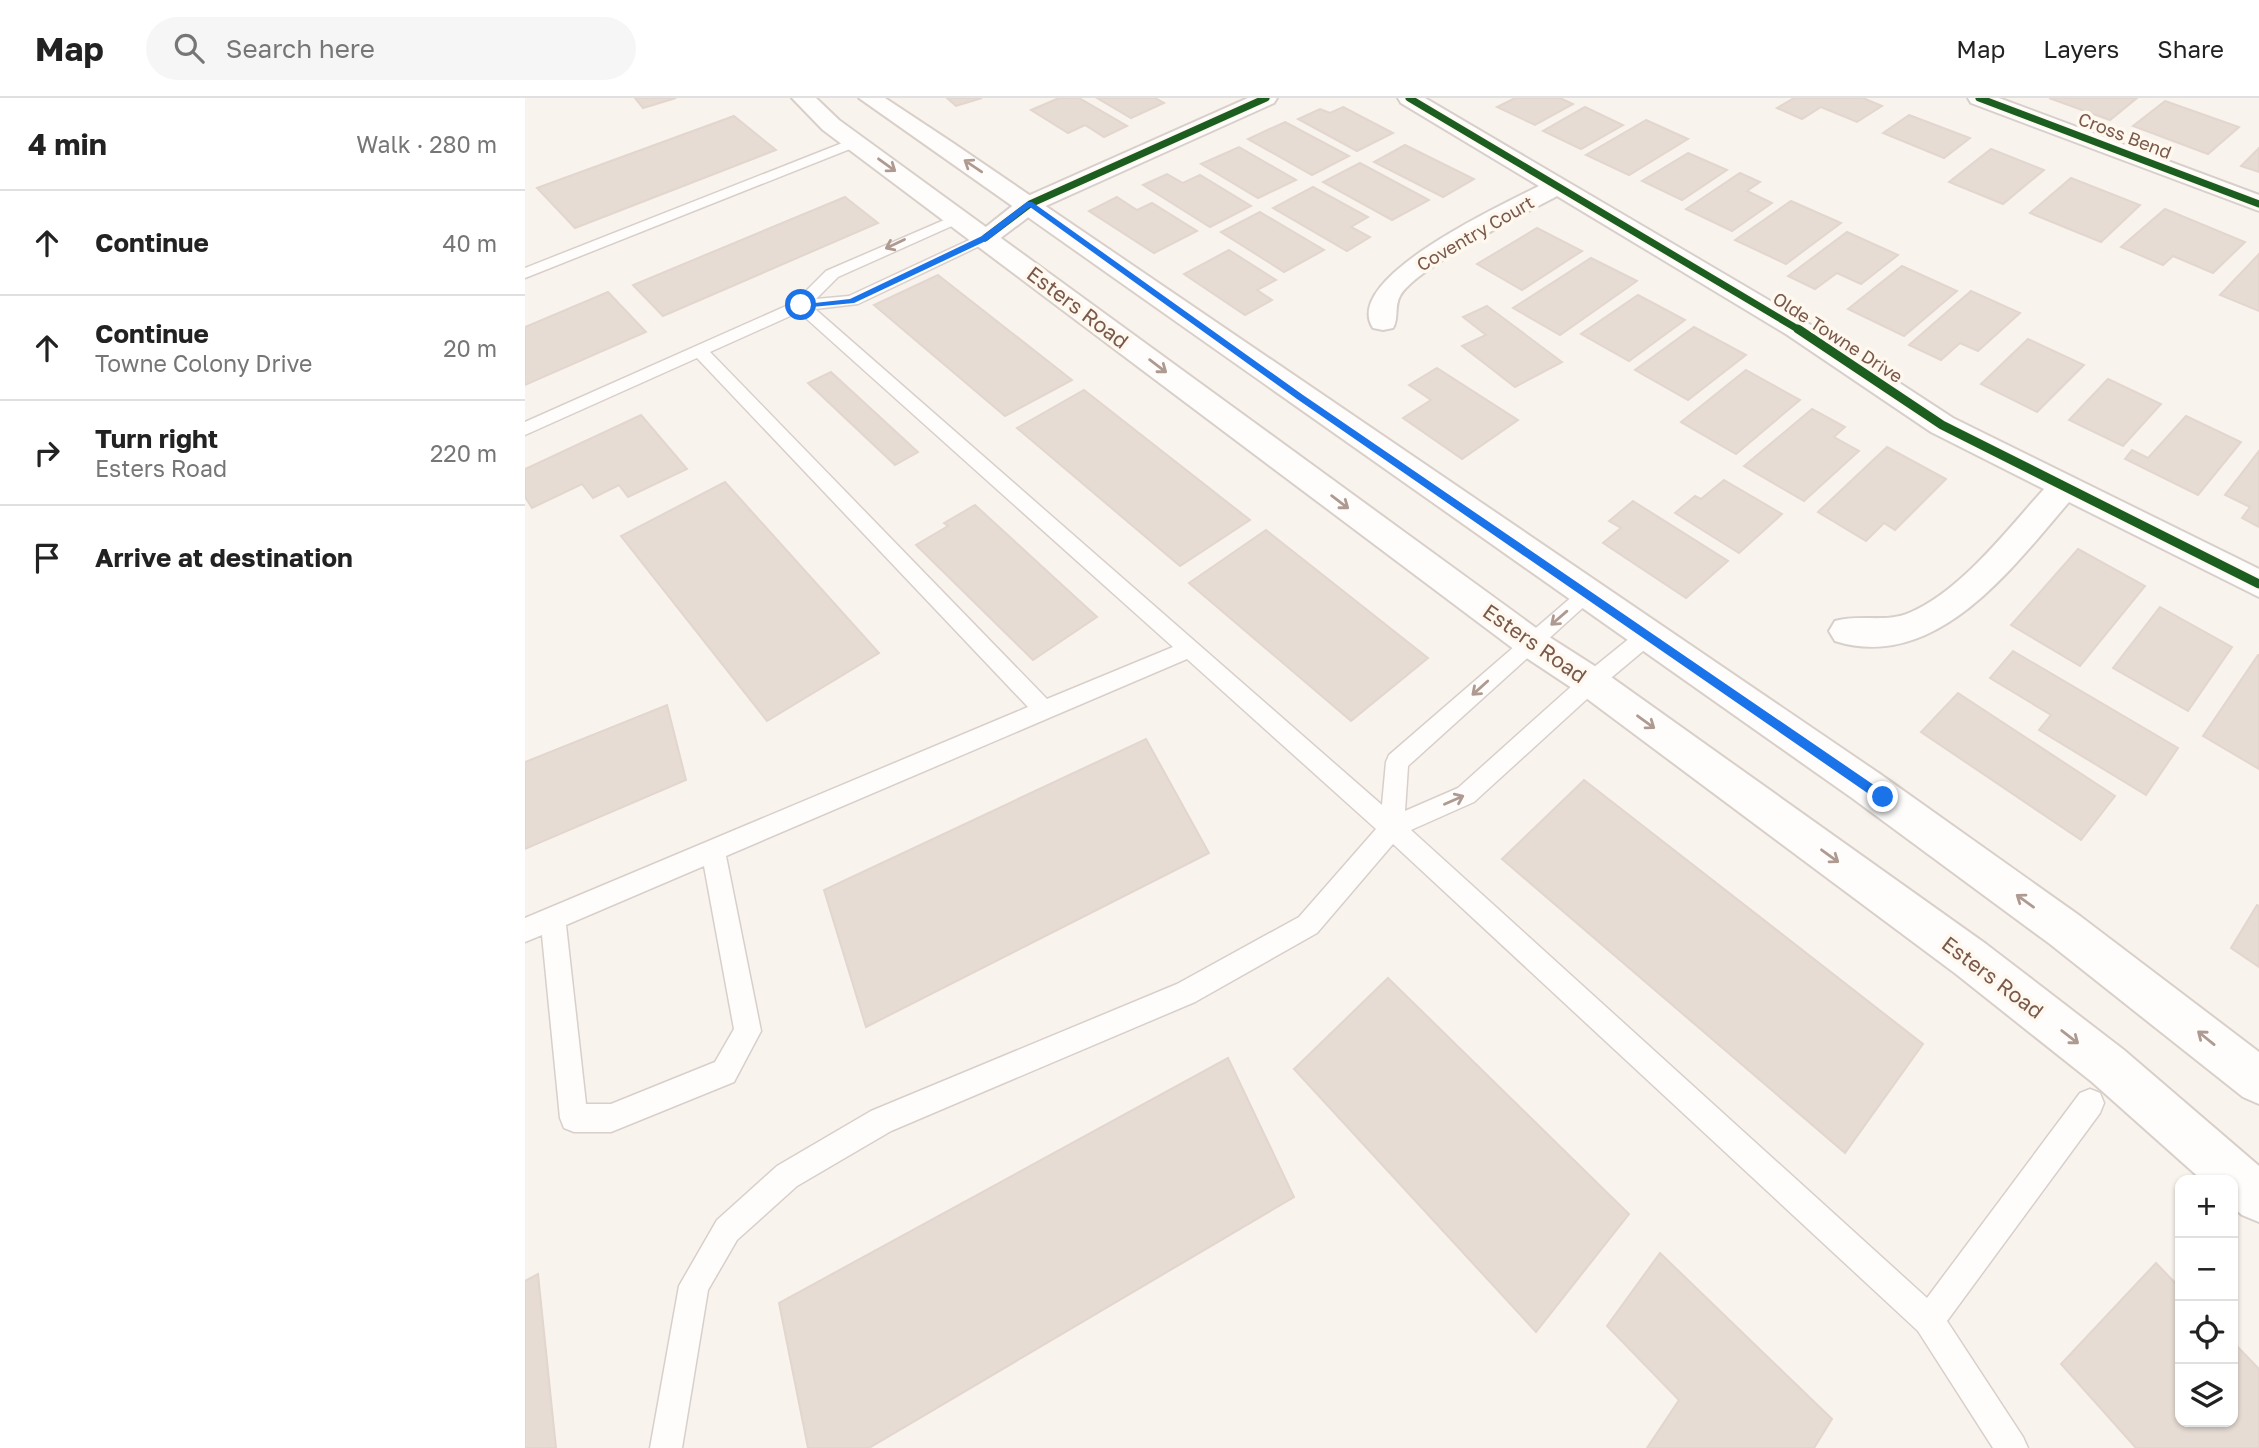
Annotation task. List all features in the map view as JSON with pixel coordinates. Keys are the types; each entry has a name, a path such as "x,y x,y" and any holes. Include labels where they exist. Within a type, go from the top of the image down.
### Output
{"main road":[{"name":"Esters Road","path":"803,98 831,125 1531,643 1591,682 1971,959 2108,1066 2259,1198"},
{"path":"870,98 1030,204 1300,397 1894,805 2157,998 2259,1081"},
{"path":"985,238 1030,204 1266,98"},
{"name":"Olde Towne Drive","path":"1409,98 1796,328 1942,425 2259,584"},
{"name":"Cross Bend","path":"1979,98 2259,204"},
{"name":"Coventry Court","path":"1383,322 1387,295 1403,277 1433,255 1557,186"},
{"path":"958,218 1030,204"},
{"path":"1847,631 1902,629 1940,613 1962,597 2065,486"}],"lane":[{"path":"525,273 855,142"},
{"path":"801,305 832,274 958,218"},
{"path":"525,429 801,305 852,301 985,238"},
{"path":"801,305 1392,828 1929,1320 2003,1444"},
{"path":"699,351 1044,710"},
{"path":"1392,828 1398,762 1588,594"},
{"path":"666,1448 694,1286 727,1230 787,1176 881,1121 1186,993 1308,925 1392,828 1466,795 1591,682 1648,635"},
{"path":"525,930 1191,648"},
{"path":"553,918 574,1118 611,1118 724,1072 748,1031 712,851"},
{"path":"1929,1320 2090,1103"}],"building":[{"path":"635,98 676,98 643,108"},
{"path":"947,98 982,98 956,106"},
{"path":"1059,98 1079,98 1127,126 1104,137 1085,125 1068,133 1031,110"},
{"path":"1097,98 1155,98 1164,103 1131,118"},
{"path":"1515,98 1560,98 1573,104 1535,125 1497,107"},
{"path":"1794,98 1863,98 1882,106 1857,122 1821,107 1802,119 1777,108"},
{"path":"2049,98 2137,98 2110,120"},
{"path":"2165,101 2239,127 2208,154 2133,126"},
{"path":"1343,107 1393,133 1357,151 1298,119 1320,109 1330,113"},
{"path":"1585,107 1623,125 1581,149 1543,131"},
{"path":"1909,115 1970,138 1944,158 1883,133"},
{"path":"734,116 776,150 575,228 537,188"},
{"path":"1646,120 1688,139 1629,175 1586,155"},
{"path":"1285,122 1349,156 1312,175 1248,139"},
{"path":"1405,145 1474,179 1443,197 1374,162"},
{"path":"1239,147 1296,180 1258,198 1201,164"},
{"path":"2259,148 2259,172 2241,166"},
{"path":"1991,149 2044,170 2003,204 1949,182"},
{"path":"1688,153 1727,170 1682,200 1642,181"},
{"path":"1360,163 1429,200 1392,220 1323,182"},
{"path":"1740,173 1760,182 1747,191 1772,203 1732,231 1686,209"},
{"path":"1167,174 1183,183 1200,175 1251,206 1210,227 1143,185"},
{"path":"2071,178 2140,205 2101,242 2030,213"},
{"path":"1313,187 1368,217 1351,227 1370,237 1347,251 1273,208"},
{"path":"845,197 878,223 663,316 633,285"},
{"path":"1117,197 1137,210 1152,203 1197,231 1154,253 1089,211"},
{"path":"1791,201 1841,223 1786,264 1735,240"},
{"path":"2165,209 2245,242 2213,273 2173,256 2163,265 2121,247"},
{"path":"1260,212 1324,250 1284,272 1221,232"},
{"path":"1537,228 1582,251 1522,290 1477,264"},
{"path":"1847,232 1898,255 1861,284 1837,273 1815,289 1788,276"},
{"path":"1229,250 1276,280 1257,290 1272,300 1245,315 1184,274"},
{"path":"2259,254 2259,311 2220,295"},
{"path":"1591,258 1637,281 1560,335 1513,308"},
{"path":"1902,266 1957,291 1904,336 1848,309"},
{"path":"938,275 1072,380 1005,416 874,305"},
{"path":"1971,291 2020,313 1978,351 1960,343 1941,360 1909,345"},
{"path":"608,292 646,332 525,385 525,327"},
{"path":"1638,295 1685,320 1629,361 1581,334"},
{"path":"1487,306 1562,362 1515,387 1462,346 1486,335 1463,317"},
{"path":"1694,327 1746,355 1688,400 1635,370"},
{"path":"2028,339 2084,365 2037,412 1981,384"},
{"path":"1437,368 1518,420 1462,459 1403,418 1431,400 1409,385"},
{"path":"1746,370 1800,400 1736,454 1681,422"},
{"path":"831,372 918,452 895,465 808,383"},
{"path":"2108,379 2161,404 2123,446 2069,420"},
{"path":"1084,390 1250,520 1180,566 1017,428"},
{"path":"1812,409 1845,427 1834,437 1859,451 1804,501 1744,466"},
{"path":"641,415 687,469 628,497 619,485 593,498 582,484 532,508 525,497 525,469"},
{"path":"2186,416 2241,442 2198,495 2125,459 2132,450 2148,458"},
{"path":"1887,447 1946,479 1895,530 1884,523 1866,541 1818,512"},
{"path":"2259,451 2259,527 2242,518 2250,507 2225,495"},
{"path":"1724,480 1782,514 1739,553 1675,513 1695,496 1701,499"},
{"path":"725,482 879,653 767,721 621,536"},
{"path":"1633,501 1728,561 1686,598 1603,543 1621,528 1609,521"},
{"path":"975,505 1097,617 1033,660 916,545 948,526 944,523"},
{"path":"1266,530 1428,658 1351,721 1189,583"},
{"path":"2078,549 2145,586 2080,666 2011,625"},
{"path":"2160,607 2232,647 2188,711 2113,668"},
{"path":"2013,651 2178,748 2146,795 2039,730 2051,715 1990,678"},
{"path":"2259,655 2259,769 2203,736"},
{"path":"1958,693 2115,796 2081,840 1921,732"},
{"path":"667,705 686,780 525,849 525,762"},
{"path":"1146,739 1209,853 866,1027 824,890"},
{"path":"1584,780 1923,1044 1845,1153 1502,859"},
{"path":"2257,905 2259,906 2259,967 2231,948"},
{"path":"1388,978 1629,1214 1536,1332 1294,1069"},
{"path":"1228,1058 1294,1197 869,1448 808,1448 779,1303"},
{"path":"1660,1253 1832,1419 1814,1448 1647,1448 1679,1400 1607,1326"},
{"path":"2156,1263 2175,1283 2175,1427 2238,1427 2238,1347 2259,1369 2259,1448 2136,1448 2061,1364"},
{"path":"538,1274 556,1448 525,1448 525,1281"}],"cycle path":[{"path":"985,238 1030,204 1266,98"},
{"path":"1409,98 1796,328 1942,425 2259,584"},
{"path":"1979,98 2259,204"}],"route":[{"path":"801,305 852,301 985,238 1030,204 1300,397 1883,797"}]}
